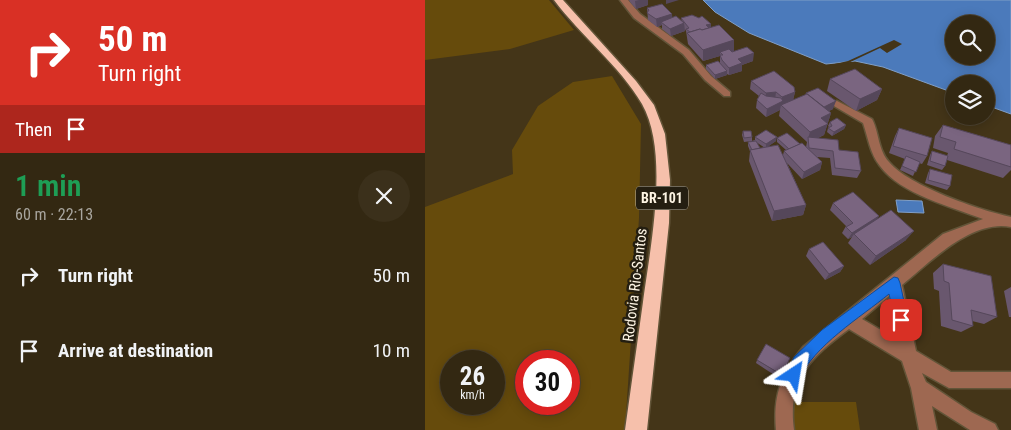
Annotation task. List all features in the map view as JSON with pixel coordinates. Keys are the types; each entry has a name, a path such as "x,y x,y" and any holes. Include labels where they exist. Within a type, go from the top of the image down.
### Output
{"highway":[{"name":"Rodovia Rio-Santos","path":"558,0 633,83 648,105 659,134 663,180 661,223 636,430"}],"street":[{"path":"625,0 637,16 686,52 708,78 727,94"},
{"path":"837,104 868,121 882,162 892,174 919,188 997,219 1011,222"},
{"path":"785,430 783,400 799,362 827,335 849,320 948,238 997,219"},
{"path":"894,283 909,357 919,388 928,430"},
{"path":"849,320 949,380 1011,380"},
{"path":"919,388 965,418 989,430"}],"shaded area":[{"path":"425,0 549,0 574,30 510,49 425,60"},
{"path":"612,76 641,124 639,218 625,430 425,430 425,207 513,174 512,150 538,106 573,82"},
{"path":"787,402 856,402 860,430 789,430"}],"water":[{"path":"703,0 1011,0 1011,114 995,108 995,75 945,75 945,90 883,67 855,61 826,64 749,33 715,12"},
{"path":"896,200 922,201 924,213 898,212"}],"pier":[{"path":"894,40 902,44 887,53 880,48 844,65 826,66 848,61"}],"building":[{"path":"662,4 672,14 656,19 647,13 649,10 647,8"},
{"path":"692,15 699,18 702,16 711,24 706,25 709,28 690,32 686,29 689,28 681,18"},
{"path":"676,16 684,23 670,29 661,22"},
{"path":"719,25 734,40 703,50 687,33 702,30"},
{"path":"747,47 754,53 738,59 742,63 729,68 722,60 720,55 723,55 720,52 729,49 732,52"},
{"path":"718,61 727,71 715,75 706,65"},
{"path":"855,69 882,89 860,99 830,79"},
{"path":"774,71 794,87 795,92 782,97 776,92 766,93 751,81"},
{"path":"818,88 836,101 824,107 806,93"},
{"path":"761,93 766,96 781,98 783,101 767,109 757,100"},
{"path":"807,94 831,113 821,118 828,124 810,132 781,105"},
{"path":"837,118 846,125 834,132 828,128 832,126 830,122"},
{"path":"943,125 1011,145 1011,167 954,149 956,142 940,137"},
{"path":"899,128 932,138 927,156 893,146"},
{"path":"766,130 777,137 766,144 755,137"},
{"path":"743,131 751,131 752,137 744,138"},
{"path":"787,133 800,144 789,149 777,138"},
{"path":"808,137 838,140 839,150 858,152 861,171 835,168 833,151 809,148"},
{"path":"756,141 760,148 752,150 748,142"},
{"path":"802,143 822,162 804,172 784,151"},
{"path":"778,145 806,205 774,211 750,150"},
{"path":"932,151 948,156 945,166 930,161"},
{"path":"906,156 920,162 916,172 902,166"},
{"path":"930,169 952,175 950,186 928,180"},
{"path":"853,192 879,216 852,233 846,227 853,223 833,203"},
{"path":"891,210 914,231 876,256 854,234"},
{"path":"823,242 844,266 829,274 809,249"},
{"path":"943,264 991,276 997,317 971,310 973,326 952,320 949,283 944,281"},
{"path":"766,344 790,358 782,375 757,360"}],"route":[{"path":"794,375 799,362 827,335 849,320 894,283 901,320"}]}
